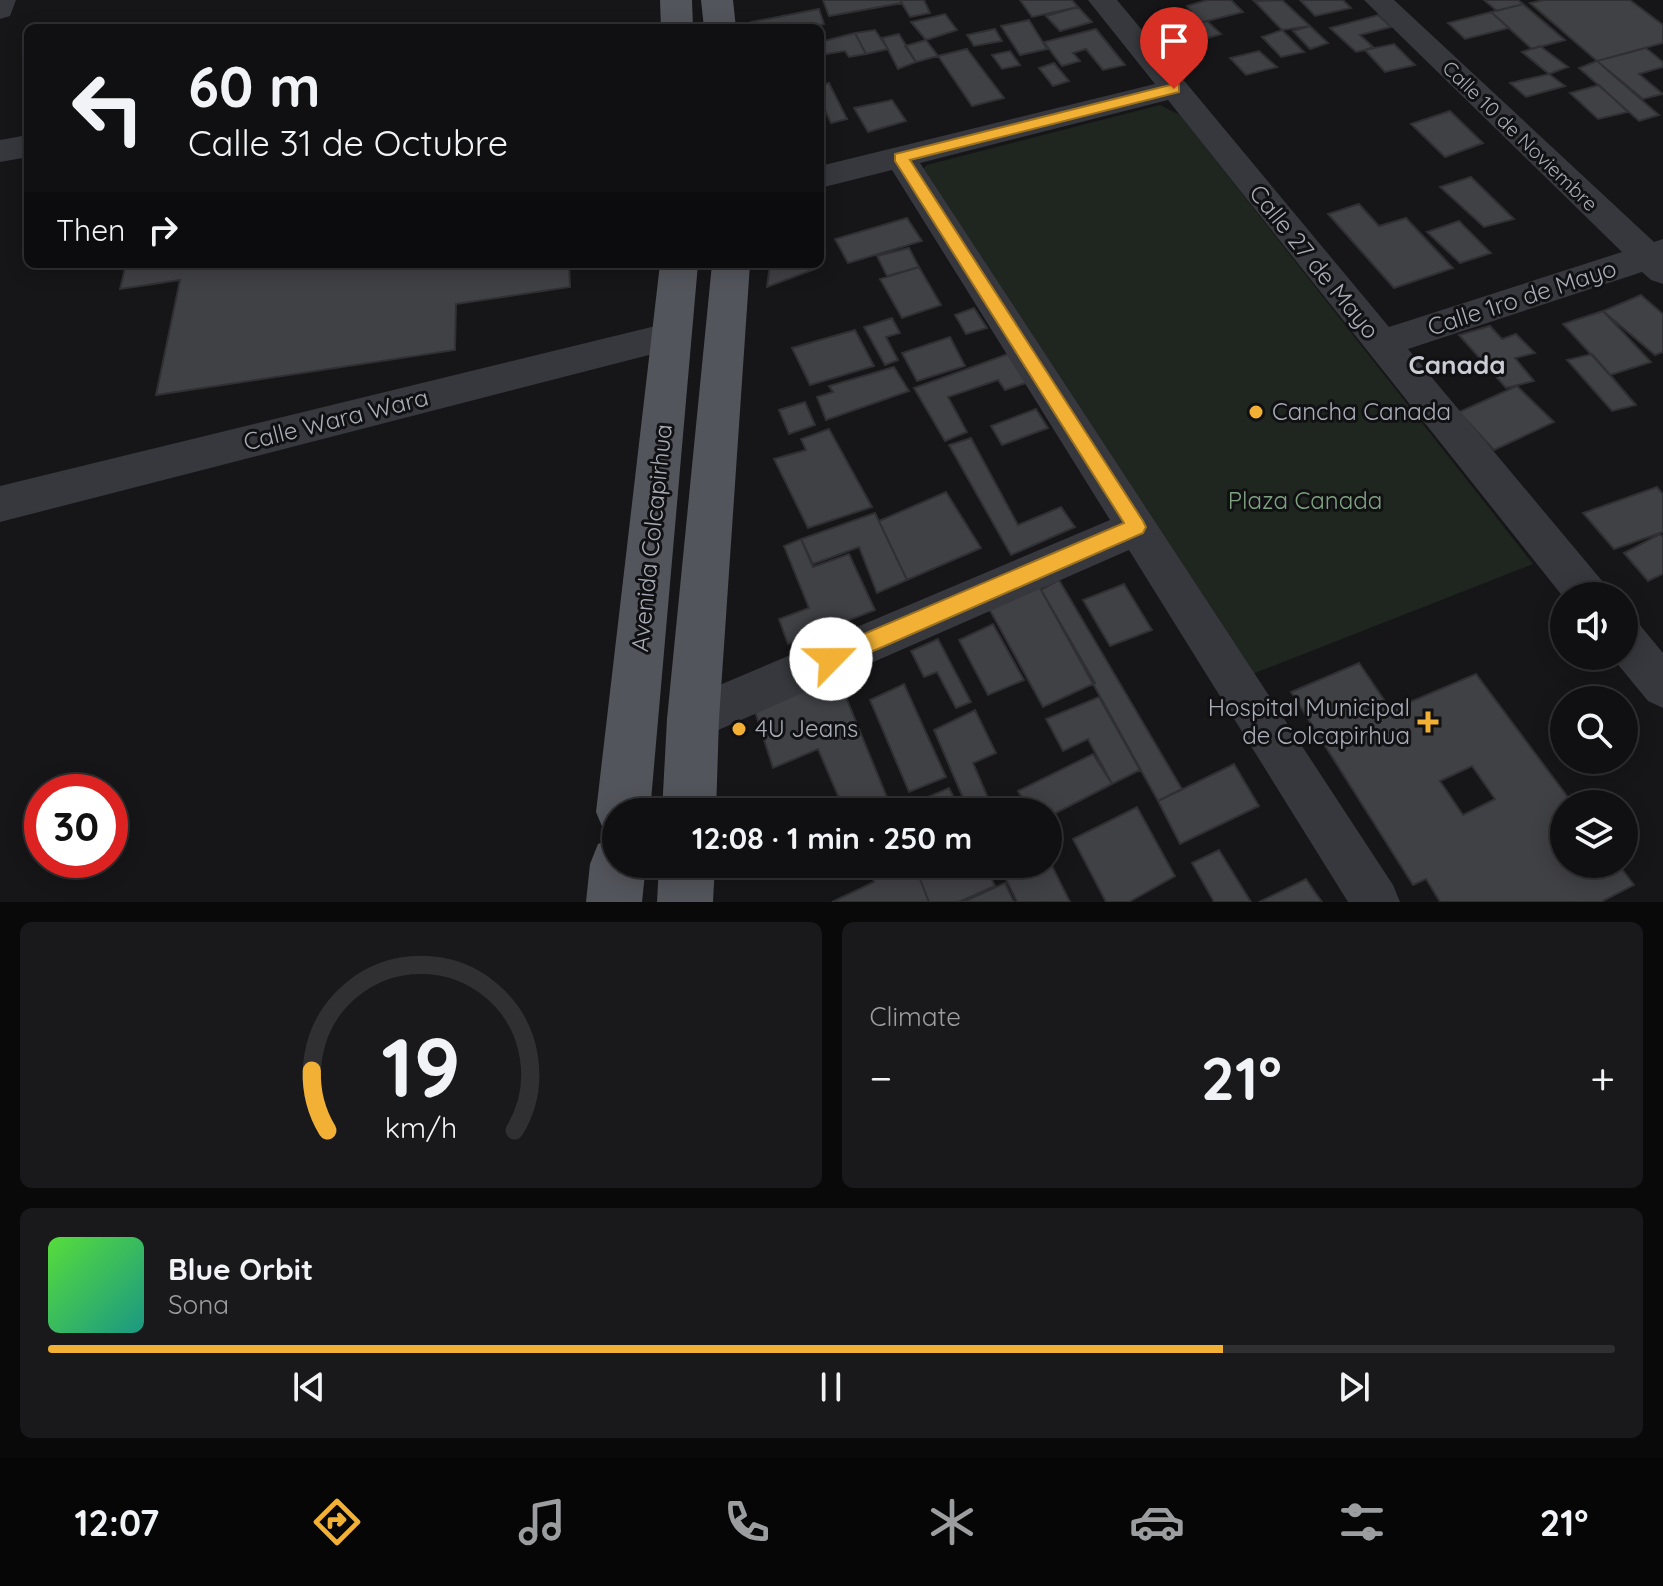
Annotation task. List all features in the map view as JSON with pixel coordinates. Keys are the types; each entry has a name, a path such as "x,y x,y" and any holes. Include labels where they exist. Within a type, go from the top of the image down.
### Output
{"main road":[{"path":"676,0 677,24"},
{"path":"717,0 720,24"},
{"name":"Avenida Colcapirhua","path":"624,798 679,268"},
{"path":"690,798 693,719 731,268"},
{"path":"614,902 617,878"},
{"path":"685,902 686,878"}],"street":[{"path":"0,10 2,0"},
{"name":"Calle 27 de Mayo","path":"1102,0 1576,582"},
{"name":"Calle 10 de Noviembre","path":"1378,0 1658,260"},
{"path":"824,176 1174,89"},
{"path":"0,151 24,147"},
{"path":"900,157 1376,902"},
{"name":"Calle 1ro de Mayo","path":"1380,344 1658,260"},
{"name":"Calle Wara Wara","path":"0,504 672,336"},
{"path":"693,719 1137,527"},
{"path":"1638,656 1663,686"}],"green space":[{"name":"Cancha Canada","path":"1160,105 1180,115 1533,564 1250,675 921,170 927,165"}],"building":[{"path":"823,0 900,0 902,3 829,16"},
{"path":"900,0 924,0 930,13 910,17"},
{"path":"1020,0 1072,0 1078,7 1032,17"},
{"path":"1207,0 1231,0 1243,12 1199,23 1187,6"},
{"path":"1282,0 1310,26 1282,30 1254,1"},
{"path":"1300,0 1343,0 1351,8 1315,16"},
{"path":"1484,0 1518,0 1523,4 1497,11"},
{"path":"1544,0 1630,0 1663,25 1663,43 1597,61 1530,3"},
{"path":"1523,4 1565,40 1532,49 1491,12"},
{"path":"1078,7 1092,22 1060,31 1046,16"},
{"path":"819,9 824,24 751,24"},
{"path":"1491,12 1509,28 1465,39 1448,23"},
{"path":"945,14 957,30 926,40 911,22"},
{"path":"1378,15 1391,27 1360,35 1373,47 1365,50 1356,52 1330,28"},
{"path":"1029,20 1047,49 1020,55 1001,26"},
{"path":"1207,21 1221,34 1190,43 1176,29"},
{"path":"1310,26 1328,43 1310,49 1293,31"},
{"path":"995,29 1002,41 974,46 967,35"},
{"path":"1096,29 1125,65 1103,70 1086,49 1073,53 1080,61 1062,66 1044,42"},
{"path":"875,30 888,49 866,54 855,33"},
{"path":"1282,30 1304,52 1281,57 1262,37"},
{"path":"855,33 866,54 849,57 845,51 824,54 824,41"},
{"path":"899,34 916,62 898,69 882,38"},
{"path":"926,40 938,56 916,62 905,46"},
{"path":"1394,44 1415,65 1385,72 1365,50"},
{"path":"1540,46 1568,67 1549,74 1522,52"},
{"path":"1646,48 1663,62 1663,67 1639,74 1663,94 1643,99 1597,61"},
{"path":"967,49 1004,98 972,106 938,56"},
{"path":"1010,51 1020,65 1002,69 992,55"},
{"path":"1259,51 1277,67 1246,75 1230,58"},
{"path":"1597,61 1659,115 1639,121 1579,68"},
{"path":"1054,63 1069,81 1053,86 1039,68"},
{"path":"1549,74 1565,86 1526,97 1510,83"},
{"path":"829,83 847,119 831,123 824,108 824,84"},
{"path":"1599,85 1628,112 1598,119 1570,93"},
{"path":"892,100 906,121 868,132 854,108"},
{"path":"1450,111 1483,143 1445,157 1411,124"},
{"path":"1471,177 1514,219 1484,227 1440,187"},
{"path":"1359,204 1379,226 1406,218 1453,268 1394,288 1328,214"},
{"path":"907,218 922,241 848,263 835,239"},
{"path":"1459,221 1491,253 1460,263 1427,232"},
{"path":"909,248 919,267 887,276 877,256"},
{"path":"919,267 941,305 902,318 880,279"},
{"path":"125,268 569,268 570,287 456,304 455,350 156,395 180,280 120,289"},
{"path":"769,268 815,268 815,269 767,287"},
{"path":"1641,295 1663,314 1663,352 1655,355 1603,311"},
{"path":"974,308 987,328 966,334 955,315"},
{"path":"1603,311 1651,362 1610,375 1563,324"},
{"path":"892,318 900,333 886,337 898,360 885,365 864,327"},
{"path":"1490,326 1502,339 1516,334 1535,353 1515,358 1534,381 1506,388 1459,335"},
{"path":"855,330 874,366 810,385 792,348"},
{"path":"950,337 965,366 917,381 902,353"},
{"path":"1008,354 1026,383 1005,390 998,380 948,397 967,432 945,441 914,388"},
{"path":"1592,354 1636,405 1612,411 1567,360"},
{"path":"894,367 909,391 826,420 817,397 833,392 829,386"},
{"path":"1517,386 1554,422 1494,450 1459,412"},
{"path":"805,402 815,425 789,434 779,410"},
{"path":"1036,409 1048,428 1002,445 991,426"},
{"path":"829,429 872,507 808,528 774,459 806,450 801,439"},
{"path":"971,438 1018,525 1061,507 1075,527 1011,555 949,445"},
{"path":"1657,487 1663,494 1663,532 1614,549 1583,513"},
{"path":"946,492 981,548 907,580 879,521"},
{"path":"875,513 907,580 877,593 859,547 813,564 801,539"},
{"path":"1660,534 1663,537 1663,574 1648,581 1624,553"},
{"path":"801,539 813,567 849,554 875,610 788,644 779,619 809,608 784,546"},
{"path":"1059,580 1182,789 1158,801 1041,590"},
{"path":"1037,583 1095,683 1043,707 987,605"},
{"path":"1124,584 1152,630 1110,646 1083,600"},
{"path":"993,624 1024,680 988,695 959,640"},
{"path":"938,639 971,702 956,708 937,672 924,677 911,651"},
{"path":"1359,663 1391,710 1476,674 1563,790 1550,790 1550,878 1629,878 1634,885 1601,902 1440,902 1426,879 1413,885 1291,692","holes":["1472,766 1495,799 1463,815 1440,781"]},
{"path":"834,668 887,798 839,798 818,749 773,768 753,705"},
{"path":"904,684 946,777 909,792 870,700"},
{"path":"1099,697 1140,770 1112,784 1088,739 1063,751 1046,719"},
{"path":"975,710 996,753 973,763 988,798 963,798 934,730"},
{"path":"1093,754 1112,784 1062,810 1062,798 1022,798 1018,791"},
{"path":"1234,764 1259,806 1180,844 1158,801"},
{"path":"949,788 954,798 926,798"},
{"path":"1137,807 1175,876 1129,902 1106,902 1073,839"},
{"path":"1219,850 1251,902 1214,902 1192,863"},
{"path":"872,878 920,878 929,902 832,902 874,882"},
{"path":"920,878 991,878 995,886 959,902 929,902"},
{"path":"1005,878 1058,878 1070,902 1017,902"},
{"path":"1306,879 1322,902 1259,902"},
{"path":"1005,883 1014,902 963,902"}],"place":[{"name":"Cancha Canada","path":"1256,412"},
{"name":"Hospital Municipal de Colcapirhua","path":"1428,722"},
{"name":"4U Jeans","path":"739,729"}],"district":[{"name":"Canada","path":"1457,365"}],"route":[{"path":"831,659 1137,527 900,157 1174,89"}],"park label":[{"name":"Plaza Canada","path":"1305,501"}]}
